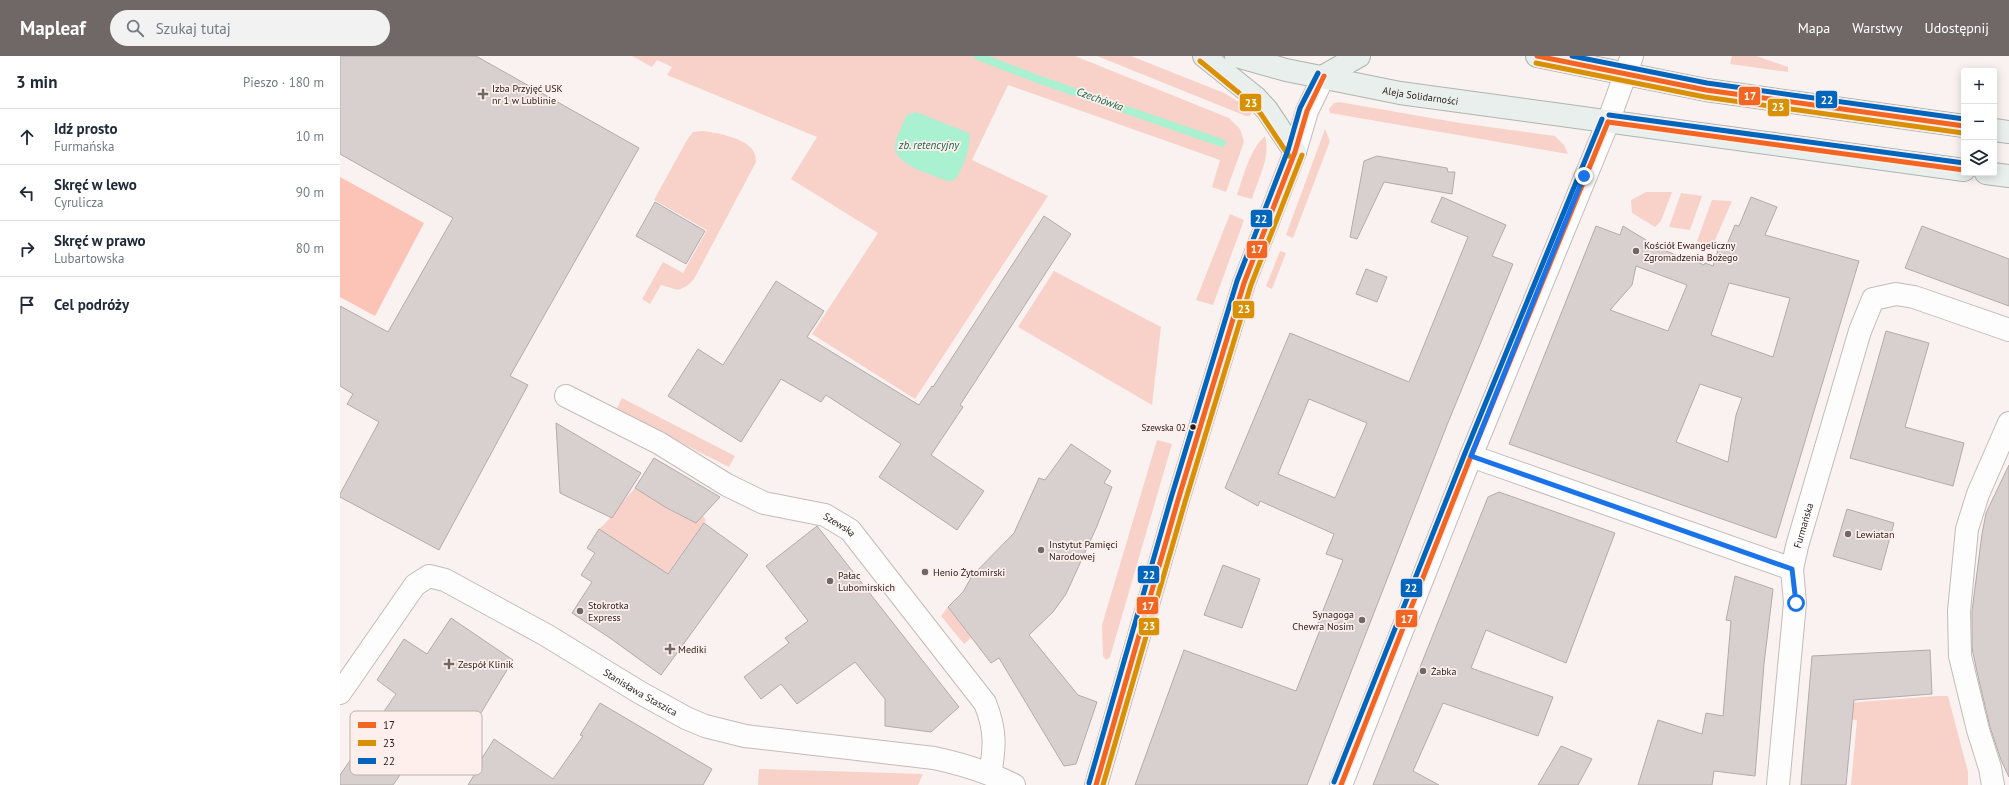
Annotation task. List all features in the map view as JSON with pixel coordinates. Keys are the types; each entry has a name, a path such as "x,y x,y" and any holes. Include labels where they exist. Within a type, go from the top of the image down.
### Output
{"main road":[{"path":"1204,56 1254,97 1267,110 1294,152"},
{"name":"Aleja Solidarności","path":"1236,56 1286,70 1324,76 1400,93 1961,170"},
{"path":"1324,76 1359,56"},
{"path":"1537,56 1629,65 1706,90 1961,126"},
{"path":"1997,130 2009,132"},
{"path":"1997,174 2009,176"}],"street":[{"path":"1341,785 1471,456 1608,122 1629,65"},
{"path":"1096,785 1178,500 1244,283 1294,152 1307,111 1324,76"},
{"name":"Furmańska","path":"1778,785 1796,603 1792,569 1797,546 1860,331 1872,299 1896,294 1914,297 2009,330"},
{"name":"Szewska","path":"566,396 658,443 727,485 764,503 825,515 850,530 976,690 985,704 994,733 994,750 990,774"},
{"path":"1993,785 1990,768 1978,730 1960,656 1959,611 1967,529 1978,494 2009,423"},
{"path":"1471,456 1792,569"},
{"name":"Stanisława Staszica","path":"340,693 415,586 429,576 445,580 546,634 639,692 686,718 705,726 745,736 934,758 963,764 1014,785"}],"shaded area":[{"path":"632,56 1075,56 1229,118 1240,129 1244,142 1226,192 1212,187 1220,160 1008,85 972,160 1048,196 915,399 812,334 878,233 791,179 817,137 667,75 672,67 657,60 652,67"},
{"path":"1097,56 1131,56 1224,93 1252,110 1252,113 1249,116 1246,116"},
{"path":"1732,56 1756,56 1788,67 1788,72 1730,64"},
{"path":"1339,102 1460,123 1555,136 1564,145 1568,154 1330,113 1329,109 1334,103"},
{"path":"1325,129 1330,141 1293,238 1286,235"},
{"path":"702,131 721,134 742,141 752,150 755,155 756,162 694,279 687,286 678,290 661,285 650,304 642,299 663,262 683,273 707,230 654,200 687,140 693,132"},
{"path":"1265,136 1265,160 1252,199 1237,195 1251,156 1259,142"},
{"path":"340,177 424,223 375,316 340,297"},
{"path":"1646,192 1672,192 1661,221 1655,227 1632,213 1631,200"},
{"path":"1681,193 1702,196 1690,230 1669,227"},
{"path":"1712,200 1732,201 1712,247 1697,241"},
{"path":"1230,214 1244,220 1213,305 1196,300"},
{"path":"1280,251 1286,253 1272,289 1266,286"},
{"path":"1054,271 1161,327 1152,405 1018,327"},
{"path":"622,398 735,456 729,467 616,410"},
{"path":"1157,440 1172,444 1110,657 1106,660 1103,656 1102,625"},
{"path":"635,488 677,513 703,516 706,520 647,602 637,570 644,559 599,529"},
{"path":"948,607 971,638 964,644 941,616"},
{"path":"1948,696 1968,772 1968,785 1851,785 1857,720 1846,719 1847,703"},
{"path":"759,769 923,774 918,785 758,785"}],"water":[{"name":"zb. retencyjny","path":"916,112 969,133 970,137 966,158 963,166 953,181 947,181 916,169 908,165 897,154 895,143 901,127 907,115"}],"building":[{"path":"340,56 476,56 639,148 510,376 528,385 439,550 340,497 340,494 379,422 347,404 353,394 340,386 340,306 388,332 453,218 340,154"},
{"path":"1377,156 1447,168 1448,172 1455,172 1452,194 1384,182 1357,239 1350,237 1364,161"},
{"path":"1442,197 1506,225 1492,256 1513,264 1447,425 1307,785 1135,785 1184,650 1296,691 1320,630 1316,628 1343,560 1326,554 1334,534 1260,501 1258,506 1225,488 1290,333 1409,382 1468,237 1431,222","holes":["1309,399 1367,423 1335,498 1278,474"]},
{"path":"1751,197 1777,207 1765,235 1859,261 1776,538 1509,444 1596,226 1620,235 1623,226 1646,240 1645,243 1685,259 1686,257 1704,265 1705,263 1713,266 1719,247 1725,249 1735,225 1739,226","holes":["1636,266 1687,285 1668,331 1610,310 1632,285","1729,283 1790,298 1773,357 1711,335","1700,384 1742,398 1736,415 1728,462 1676,442"]},
{"path":"655,202 705,231 686,264 636,236"},
{"path":"1044,216 1071,234 960,405 963,407 931,455 984,491 957,530 879,477 901,444 826,395 821,402 781,379 741,442 668,396 698,349 723,365 776,281 824,311 807,337 919,405 932,386 933,387"},
{"path":"1922,226 2009,259 2009,306 1905,268"},
{"path":"1366,269 1387,277 1377,302 1356,294"},
{"path":"1886,331 1929,343 1905,427 1964,443 1953,486 1850,458"},
{"path":"556,423 641,473 612,518 560,493"},
{"name":"Instytut Pamięci Narodowej","path":"1071,444 1111,471 1104,483 1112,487 1097,526 1066,594 1053,612 1029,635 1078,695 1097,702 1076,764 1064,766 999,658 991,663 948,607 963,592 972,576 1014,533 1039,478 1045,480"},
{"path":"654,458 720,497 696,523 665,507 635,488"},
{"path":"2009,465 2009,777 2001,760 1990,727 1977,672 1972,648 1972,611 1986,513"},
{"path":"1499,492 1615,533 1566,663 1486,630 1471,668 1553,697 1538,736 1443,703 1413,771 1439,785 1373,785 1488,497"},
{"path":"1847,509 1894,523 1881,570 1833,556"},
{"path":"704,523 748,555 661,675 610,638 572,613 592,582 581,575 595,553 587,548 599,529 668,574"},
{"path":"817,526 959,707 931,732 885,726 885,699 855,662 797,704 781,684 761,699 744,677 789,643 785,638 808,621 766,566"},
{"path":"1223,565 1260,579 1242,628 1204,615"},
{"path":"1735,576 1773,589 1764,664 1755,776 1714,771 1712,785 1638,785 1658,720 1702,734 1706,713 1723,716 1731,621 1726,620"},
{"path":"451,618 513,660 482,711 384,711 396,694 377,680 404,639 427,654"},
{"path":"1930,650 1932,694 1854,700 1846,785 1801,785 1812,656"},
{"path":"600,703 712,769 703,785 468,785 474,775 482,775 482,758 494,739 553,779 583,736 580,735"},
{"path":"1561,746 1592,759 1578,785 1538,785"},
{"path":"350,761 350,775 400,775 393,785 340,785 340,775"}],"waterway":[{"name":"Czechówka","path":"978,56 1040,80 1222,143"}],"transit line":[{"name":"17","path":"1537,56 1706,90 1961,126"},
{"name":"22","path":"1572,56 1707,83 1961,119"},
{"name":"23","path":"1200,61 1250,102 1261,114 1289,156"},
{"name":"23","path":"1536,63 1705,97 1961,133"},
{"name":"22","path":"1089,783 1171,498 1237,281 1288,150 1300,108 1318,73"},
{"name":"17","path":"1096,785 1178,500 1244,283 1295,152 1307,111 1324,76"},
{"name":"22","path":"1609,115 1961,163"},
{"name":"22","path":"1334,782 1465,453 1602,119"},
{"name":"17","path":"1608,122 1961,170"},
{"name":"17","path":"1341,785 1471,456 1608,122"},
{"name":"23","path":"1103,785 1185,502 1251,285 1302,155"}],"place":[{"name":"Izba Przyjęć USK nr 1 w Lublinie","path":"483,94"},
{"name":"Kościół Ewangeliczny Zgromadzenia Bożego","path":"1636,251"},
{"name":"Szewska 02","path":"1193,427"},
{"name":"Lewiatan","path":"1848,534"},
{"name":"Instytut Pamięci Narodowej","path":"1041,550"},
{"name":"Henio Żytomirski","path":"925,572"},
{"name":"Pałac Lubomirskich","path":"830,581"},
{"name":"Stokrotka Express","path":"580,611"},
{"name":"Synagoga Chewra Nosim","path":"1362,620"},
{"name":"Mediki","path":"670,649"},
{"name":"Zespół Klinik","path":"449,664"},
{"name":"Żabka","path":"1423,671"}],"route":[{"path":"1584,176 1471,456 1792,569 1796,603"}]}
